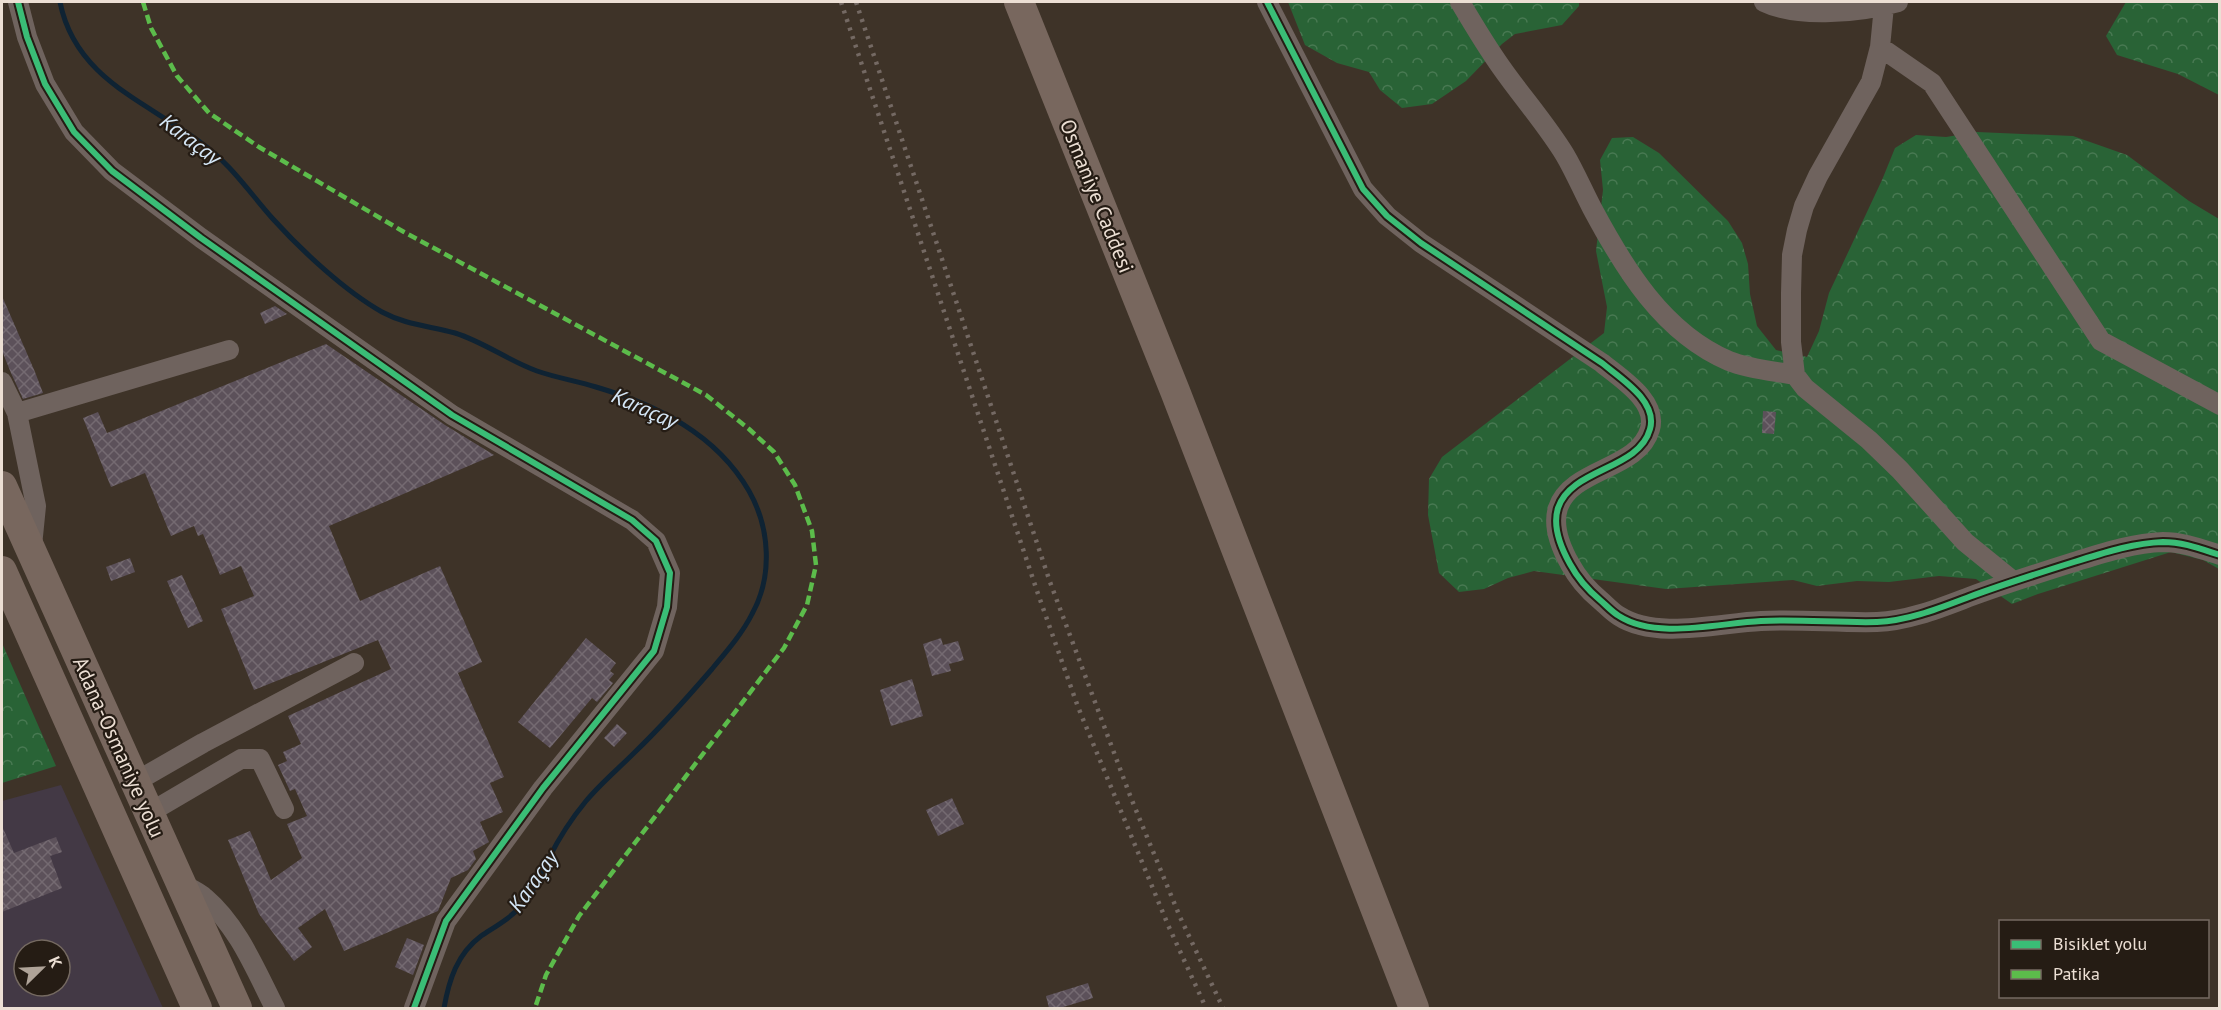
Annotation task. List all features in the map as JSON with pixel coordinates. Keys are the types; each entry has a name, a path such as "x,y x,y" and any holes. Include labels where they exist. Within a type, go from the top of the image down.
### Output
{"highway":[{"path":"1006,2 1401,1008"},
{"name":"Osmaniye Caddesi","path":"1019,2 1175,391 1414,1008"},
{"name":"Adana-Osmaniye yolu","path":"2,486 237,1008"},
{"name":"Adana-Osmaniye yolu","path":"2,571 197,1008"}],"street":[{"path":"18,2 27,37 45,84 74,132 112,171 201,238 452,415 632,520 656,541 670,573 668,607 654,651 543,789 446,921 414,1008"},
{"path":"1267,2 1363,189 1387,216 1421,243 1602,363 1645,403 1652,416 1650,431 1638,449 1569,491 1558,508 1557,525 1561,548 1574,573 1620,617 1645,626 1670,629 1761,621 1879,622 1908,617 1945,606 2013,581 2141,544 2166,542 2220,555"},
{"path":"1460,2 1501,66 1567,158 1592,208 1636,284 1677,328 1706,349 1746,367 1795,375"},
{"path":"1764,2 1796,10 1822,12 1891,4 1870,82 1818,176 1804,206 1797,230 1792,255 1791,293 1791,342 1795,375 1805,388 1869,440 1900,470 1965,542 2013,581"},
{"path":"1880,47 1932,83 2101,341 2220,405"},
{"path":"17,413 229,350"},
{"path":"2,382 17,413 36,506 31,552"},
{"path":"135,782 203,743 354,663"},
{"path":"149,813 241,759 260,759 284,809"},
{"path":"181,884 205,897 225,919 243,947 275,1008"}],"shaded area":[{"path":"61,785 163,1008 2,1008 2,801"}],"green space":[{"path":"1288,2 1579,2 1579,6 1562,25 1515,34 1466,81 1432,104 1402,108 1380,90 1369,72 1337,63 1305,45"},
{"path":"2126,2 2219,2 2219,95 2178,74 2117,55 2106,36"},
{"path":"1977,132 2073,136 2127,155 2189,201 2219,219 2219,569 2203,560 2171,552 2012,604 1976,579 1939,576 1889,582 1857,581 1817,586 1793,580 1666,589 1534,571 1508,578 1484,589 1459,592 1439,573 1428,515 1429,479 1442,457 1604,333 1607,307 1596,251 1603,190 1600,160 1612,138 1633,137 1659,153 1728,221 1742,243 1748,264 1750,294 1757,326 1776,350 1807,357 1819,331 1829,293 1895,148 1916,135 1946,137"},
{"path":"2,643 56,766 2,783"}],"building":[{"path":"2,296 43,393 23,399 11,373 2,351"},
{"path":"275,306 287,314 265,324 260,313"},
{"path":"326,344 445,425 494,455 329,526 360,601 440,566 482,662 458,673 504,777 490,783 503,812 480,822 489,842 473,851 476,859 468,870 451,878 438,911 344,951 325,909 298,928 312,947 294,961 259,914 228,840 250,831 271,880 302,858 287,824 307,816 295,789 290,791 278,765 287,761 283,752 301,744 288,716 391,669 378,640 254,690 221,609 254,596 241,566 220,575 203,534 198,536 194,526 171,536 145,473 111,487 83,418 98,412 107,433"},
{"path":"1763,411 1776,412 1774,434 1762,433"},
{"path":"130,558 135,572 111,581 106,567"},
{"path":"182,575 203,621 188,628 167,581"},
{"path":"586,638 616,663 610,671 614,674 609,680 613,683 597,702 592,698 550,748 518,722"},
{"path":"941,638 943,645 958,641 964,660 949,664 951,671 932,676 923,644"},
{"path":"912,679 923,716 891,726 880,690"},
{"path":"617,724 627,733 614,747 604,738"},
{"path":"952,798 964,824 938,836 926,810"},
{"path":"2,826 14,853 56,837 62,852 50,856 62,888 2,912"},
{"path":"407,938 424,945 413,975 395,967"},
{"path":"1088,983 1093,998 1060,1008 1049,1008 1046,996"}],"waterway":[{"name":"Karaçay","path":"60,2 68,28 80,50 96,69 135,100 211,150 230,168 297,244 353,293 382,312 409,323 455,333 537,371 619,394 663,413 683,424 720,453 749,491 756,505 765,536 766,568 759,599 744,629 674,712 586,801 561,836 523,904 508,918 481,936 466,951 455,968 444,1008"}],"railway":[{"path":"841,2 1037,591 1078,707 1168,925 1206,1008"},
{"path":"856,2 1050,582 1131,798 1180,917 1223,1008"}],"marked path":[{"path":"143,2 151,28 177,76 209,113 259,147 404,232 706,395 774,452 795,485 812,531 816,565 807,605 784,648 579,916 546,975 535,1008"}],"cycle path":[{"path":"18,2 27,37 45,84 74,132 112,171 201,238 452,415 632,520 656,541 670,573 667,607 654,651 543,788 446,921 414,1008"},
{"path":"1267,2 1363,189 1387,216 1421,243 1602,363 1636,391 1643,400 1651,419 1650,429 1643,443 1633,453 1576,485 1565,495 1556,515 1558,537 1573,569 1591,592 1619,616 1634,623 1669,629 1761,621 1889,621 1924,613 2035,574 2129,546 2170,542 2220,555"}]}
